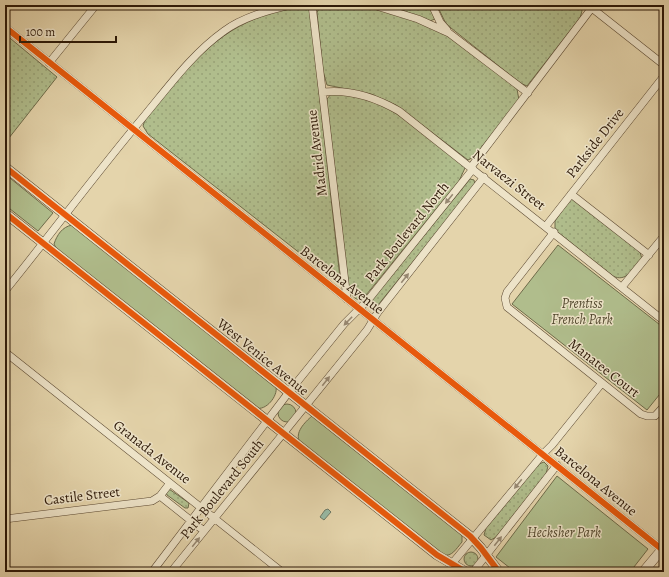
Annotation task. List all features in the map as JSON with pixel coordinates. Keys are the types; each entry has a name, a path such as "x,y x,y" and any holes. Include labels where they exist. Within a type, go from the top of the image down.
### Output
{"street":[{"path":"49,63 96,5"},
{"path":"5,291 133,129 182,70 216,36 234,24 250,17 291,5"},
{"name":"Madrid Avenue","path":"312,5 347,299"},
{"path":"373,5 418,19 449,33 528,93"},
{"path":"432,5 440,22 449,33"},
{"path":"591,6 664,65"},
{"name":"Park Boulevard North","path":"267,420 344,324 360,309 472,168 591,6"},
{"name":"Barcelona Avenue","path":"5,27 663,549"},
{"name":"Parkside Drive","path":"546,226 664,76"},
{"name":"Narvaezi Street","path":"323,92 338,91 357,93 388,105 407,116 664,321"},
{"name":"West Venice Avenue","path":"5,167 472,539 499,572"},
{"name":"Park Boulevard North","path":"293,423 484,177"},
{"path":"571,194 649,255"},
{"path":"5,213 437,555 450,568 466,572"},
{"name":"Manatee Court","path":"554,232 507,292 505,298 506,304 511,311 644,416 655,416 664,406"},
{"path":"622,287 664,236"},
{"name":"Granada Avenue","path":"5,352 282,572"},
{"path":"450,568 472,539 542,454 552,445 602,383"},
{"name":"Park Boulevard South","path":"152,572 267,420"},
{"name":"Park Boulevard South","path":"171,572 204,531 216,519 293,423"},
{"path":"473,572 557,466"},
{"path":"170,483 160,496 204,531"},
{"name":"Castile Street","path":"5,519 152,501 160,496"},
{"path":"643,572 663,549"}],"green space":[{"path":"320,5 355,5 380,10 417,21 452,38 517,89 519,100 474,157 468,160 396,105 371,94 327,85 323,71 317,13"},
{"path":"389,5 429,5 435,19 430,21"},
{"path":"437,5 581,5 582,11 580,18 527,86 520,83 446,24"},
{"path":"305,6 310,11 340,278 340,282 338,283 148,134 143,126 149,113 181,76 195,61 224,36 239,26 257,18 276,11"},
{"path":"5,34 57,77 5,143"},
{"path":"331,94 363,99 390,110 402,117 457,159 465,168 459,181 362,300 353,297 349,288 327,103 327,99"},
{"path":"5,174 53,213 38,231 5,205"},
{"path":"470,179 474,180 475,185 378,305 372,305 371,301"},
{"path":"571,198 640,252 642,259 629,274 622,278 613,276 555,230 555,221"},
{"path":"72,225 276,387 275,394 270,402 264,407 256,408 57,250 54,244 58,235 65,228"},
{"name":"Prentiss French Park","path":"558,245 664,328 664,389 647,410 512,304"},
{"path":"287,404 293,407 296,413 293,419 287,422 281,419 278,413 281,407"},
{"path":"312,416 462,535 462,542 456,550 449,555 443,555 300,442 298,435 299,431"},
{"path":"544,462 548,466 546,474 496,537 491,540 484,535 486,528 539,464"},
{"name":"Hecksher Park","path":"557,476 648,549 630,572 515,572 496,557"},
{"path":"169,489 189,503 188,508 185,508 167,495 166,492"},
{"path":"468,552 474,552 478,556 478,562 474,566 468,566 464,562 464,556"}],"shaded area":[{"path":"328,509 331,512 324,520 320,517 325,510"}],"cycle path":[{"path":"5,27 664,551"},
{"path":"5,167 470,536 499,572"},
{"path":"5,213 437,555 466,572"}]}
